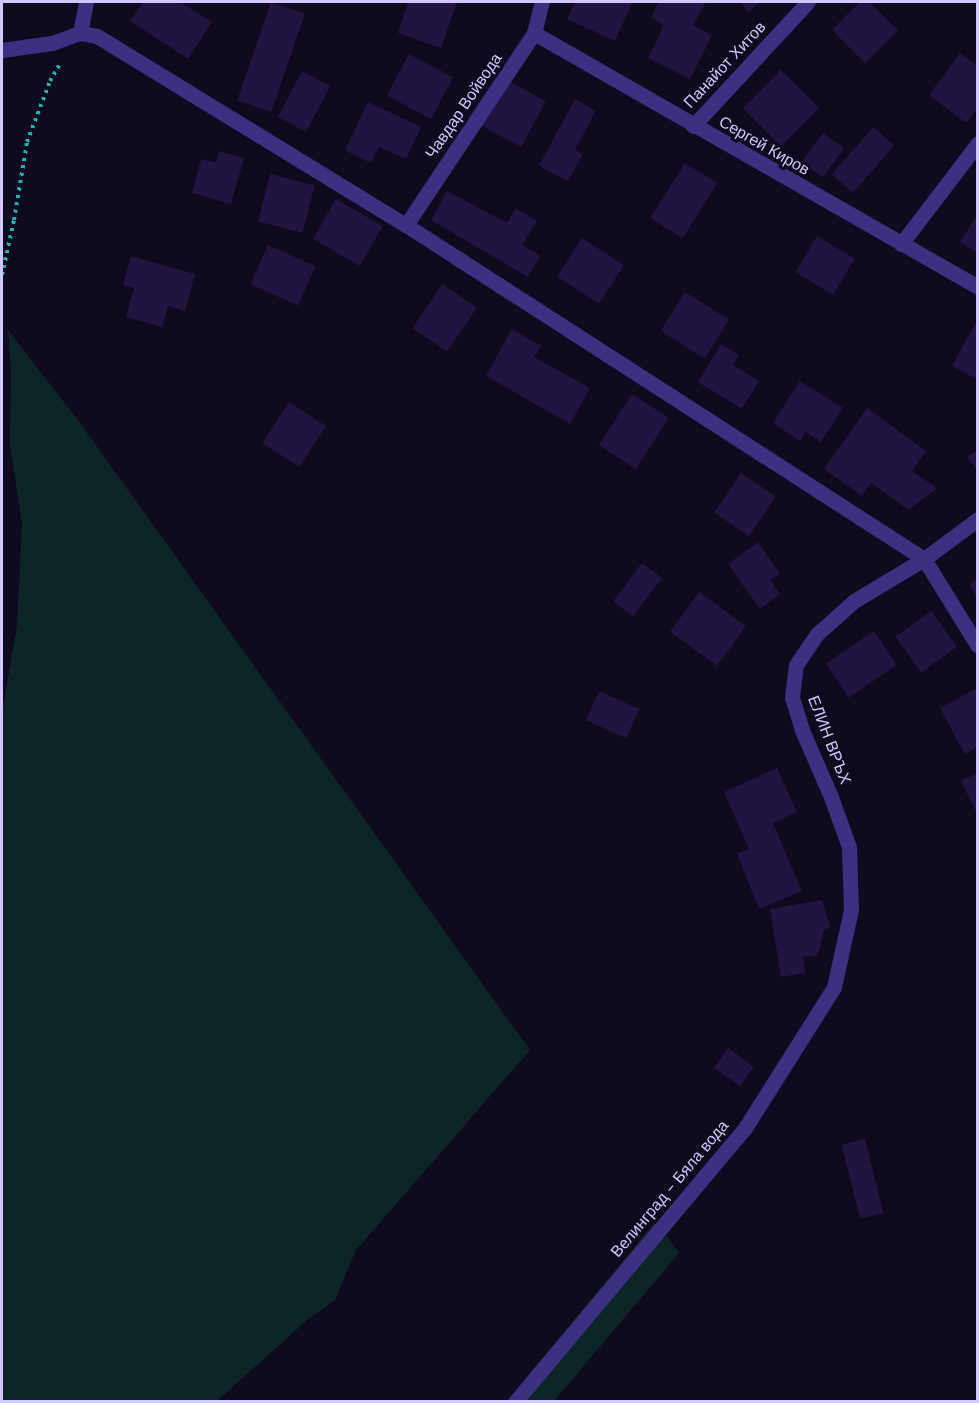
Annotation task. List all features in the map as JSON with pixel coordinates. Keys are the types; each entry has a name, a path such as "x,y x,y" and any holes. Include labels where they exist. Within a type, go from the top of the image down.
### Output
{"street":[{"path":"80,33 86,2"},
{"name":"Чавдар Войвода","path":"405,225 534,33 542,2"},
{"name":"Панайот Хитов","path":"693,126 808,2"},
{"path":"2,50 52,43 80,33 97,36 405,225 924,558 978,646"},
{"name":"Сергей Киров","path":"534,33 978,287"},
{"path":"902,244 978,142"},
{"name":"ЕЛИН ВРЪХ","path":"834,987 851,910 849,847 831,796 802,730 792,697 796,665 817,634 855,601 924,558 978,519"},
{"name":"Велинград - Бяла вода","path":"515,1401 745,1128 834,987"}],"path":[{"path":"2,275 15,220 27,142 50,81 80,33"}],"green space":[{"path":"8,330 77,419 530,1050 356,1250 335,1300 307,1320 217,1401 2,1401 2,713 17,626 22,524 10,444 11,370"},
{"path":"656,1221 679,1253 554,1401 506,1402"}],"building":[{"path":"143,2 180,2 212,22 188,59 130,21"},
{"path":"271,2 305,14 271,112 237,100"},
{"path":"408,2 457,2 441,48 398,33"},
{"path":"575,2 632,3 615,41 567,19"},
{"path":"659,2 706,2 693,25 712,35 690,79 648,58 664,25 651,17"},
{"path":"740,2 760,2 749,12"},
{"path":"860,2 869,2 898,30 865,63 832,30"},
{"path":"960,53 978,66 978,108 966,123 929,95"},
{"path":"409,54 453,77 431,119 387,95"},
{"path":"781,70 819,108 781,146 743,108"},
{"path":"302,71 330,86 306,132 278,117"},
{"path":"506,80 546,101 521,147 482,126"},
{"path":"575,99 596,111 575,150 583,154 568,181 539,166"},
{"path":"368,102 421,127 406,159 379,147 371,163 345,150"},
{"path":"873,127 894,145 853,193 832,175"},
{"path":"823,133 844,148 823,177 802,162"},
{"path":"219,151 244,158 231,204 192,193 201,159 216,163"},
{"path":"685,163 717,183 683,238 651,218"},
{"path":"270,174 315,185 303,233 258,222"},
{"path":"447,191 507,223 516,208 537,221 522,245 540,256 528,277 431,220"},
{"path":"336,199 383,226 360,266 313,239"},
{"path":"978,214 978,253 960,242"},
{"path":"817,236 855,259 833,295 795,272"},
{"path":"582,238 624,265 599,304 557,277"},
{"path":"268,245 316,266 298,305 251,284"},
{"path":"131,256 195,274 185,311 168,306 162,327 126,317 134,288 123,285"},
{"path":"442,284 477,307 447,351 412,328"},
{"path":"685,292 729,320 705,359 661,331"},
{"path":"975,324 978,325 978,380 952,366"},
{"path":"512,329 541,346 534,357 590,388 570,424 486,376"},
{"path":"721,344 739,355 733,365 759,381 742,409 698,382"},
{"path":"800,381 843,408 821,442 806,432 800,441 773,423"},
{"path":"632,394 669,418 636,469 599,445"},
{"path":"289,402 326,426 299,467 262,443"},
{"path":"867,408 926,451 912,471 937,488 909,510 871,483 862,496 824,469"},
{"path":"978,450 978,472 967,457"},
{"path":"741,473 776,496 749,536 714,513"},
{"path":"758,542 780,574 770,580 780,594 760,609 728,564"},
{"path":"642,563 662,578 633,616 613,601"},
{"path":"978,579 978,599 969,584"},
{"path":"699,592 746,626 717,666 670,632"},
{"path":"931,611 957,647 921,672 895,637"},
{"path":"874,631 897,665 849,697 826,663"},
{"path":"977,688 978,747 965,754 940,708"},
{"path":"599,691 639,709 626,738 586,720"},
{"path":"777,768 797,812 773,823 802,891 759,909 737,854 749,849 724,792"},
{"path":"978,773 978,815 961,781"},
{"path":"822,900 830,927 824,930 818,955 803,957 805,973 781,977 770,909"},
{"path":"728,1048 754,1067 740,1086 714,1067"},
{"path":"865,1139 883,1213 860,1219 842,1145"}]}
